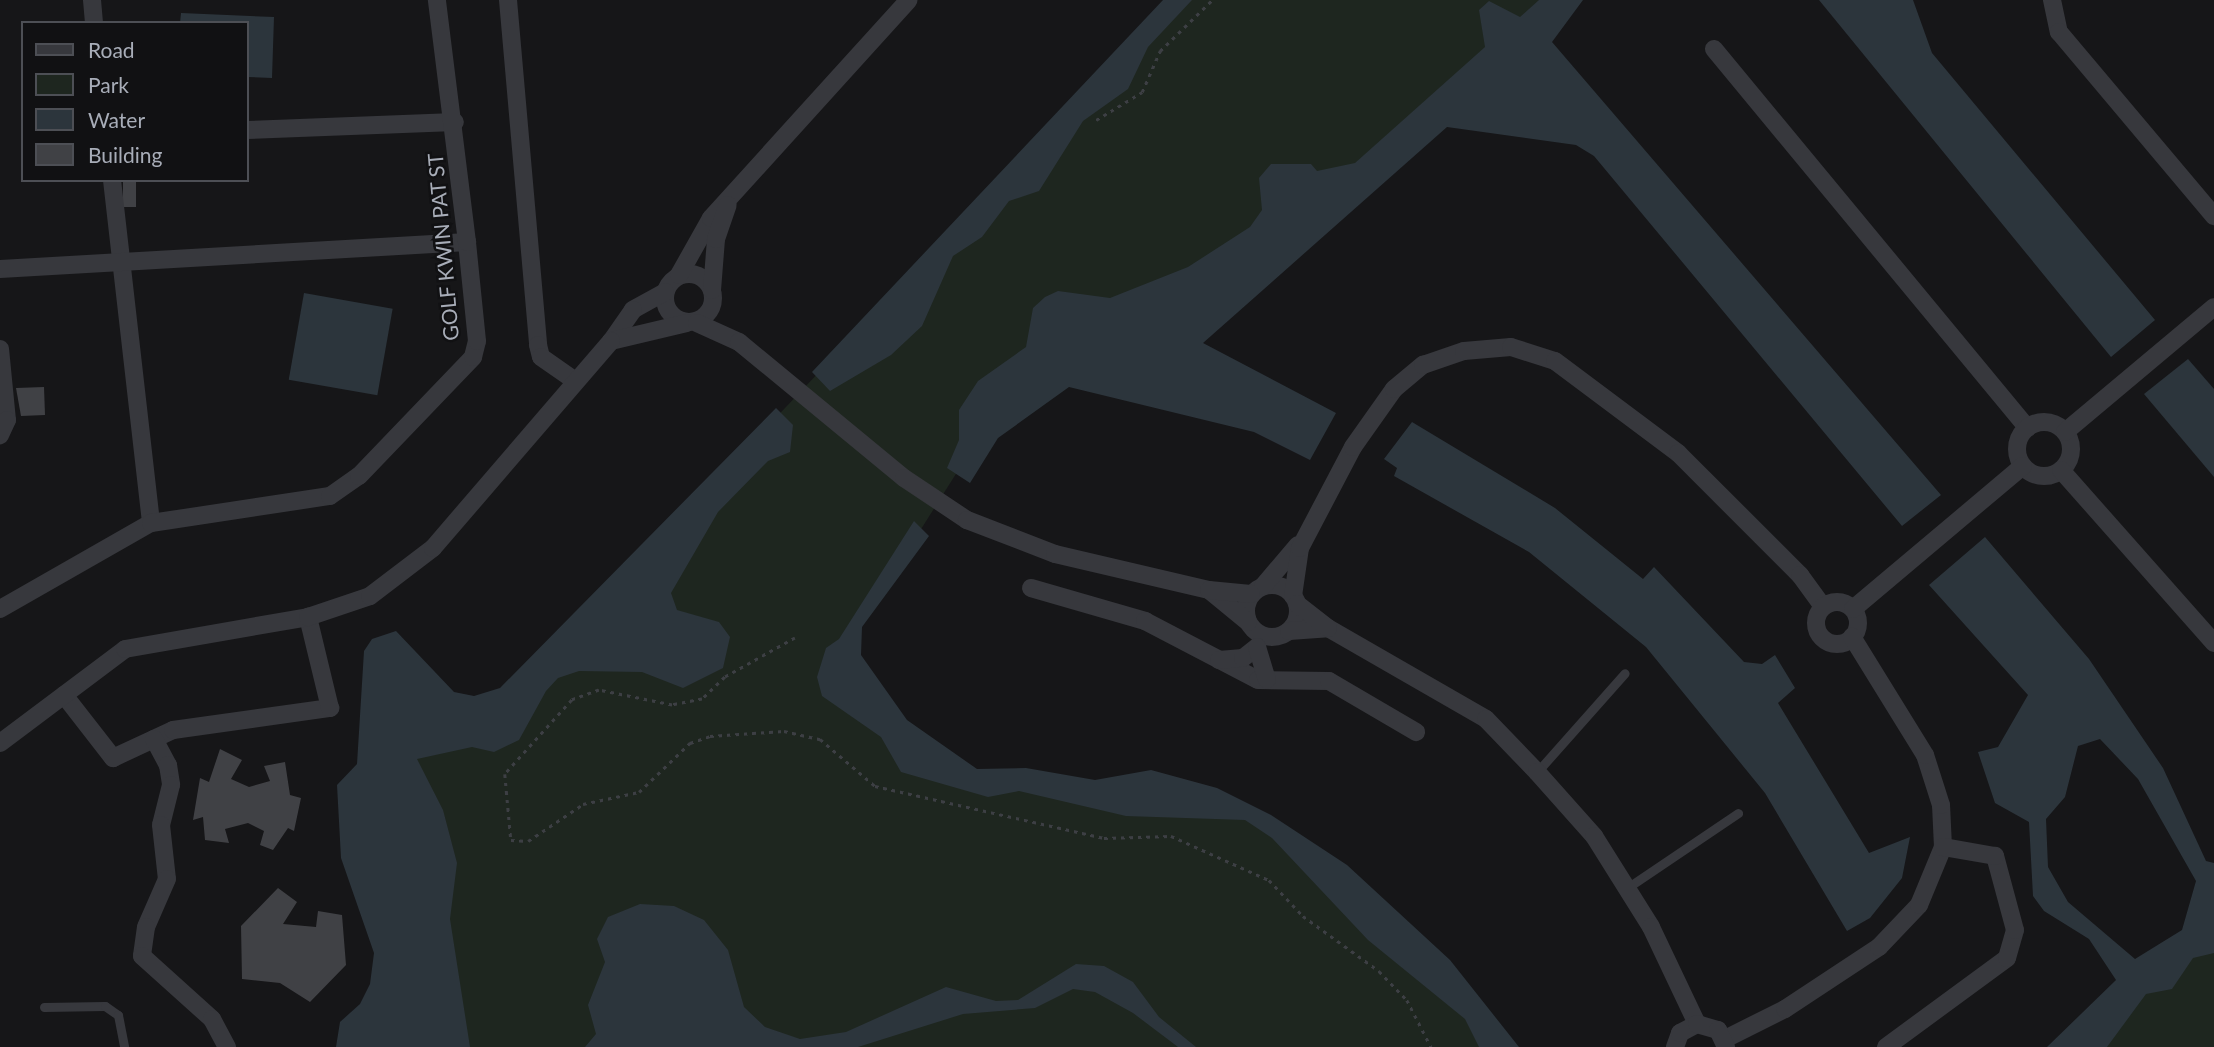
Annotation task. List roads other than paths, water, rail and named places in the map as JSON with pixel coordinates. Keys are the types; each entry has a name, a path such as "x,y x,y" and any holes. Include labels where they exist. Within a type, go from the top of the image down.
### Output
{"street":[{"path":"92,0 94,21"},
{"name":"GOLF KWIN PAT ST","path":"0,609 151,523 330,496 359,476 473,356 477,341 455,122 437,0"},
{"path":"508,0 538,345 552,368 573,380"},
{"path":"0,743 125,649 308,617 370,596 433,548 573,380 611,341 633,310 665,292 679,275 697,236 909,0"},
{"path":"2052,0 2059,32 2214,216"},
{"path":"1714,49 2027,428"},
{"path":"248,130 455,122"},
{"path":"112,182 151,523"},
{"path":"611,341 692,323 713,296 716,239 729,201"},
{"path":"0,269 467,242"},
{"path":"679,275 695,274 713,296 739,342"},
{"path":"665,292 669,313 739,342 904,478 967,520 1055,554 1209,590 1257,590 1276,584 1328,628 1486,719 1594,836 1627,888 1697,1024 1725,1043 1785,1009 1879,947 1919,905 1943,847 1941,805 1925,755 1852,638"},
{"path":"2065,432 2214,307"},
{"path":"1289,631 1300,548 1353,447 1394,389 1423,365 1464,351 1511,347 1555,360 1678,453 1800,575 1823,607"},
{"path":"0,349 7,419 0,435"},
{"path":"2047,422 2065,432 2071,452 2061,470 2041,476 2023,466 2017,446 2027,428 2047,422"},
{"path":"1853,609 2023,466"},
{"path":"2061,470 2214,643"},
{"path":"1248,622 1257,590 1310,528"},
{"path":"1031,588 1145,621 1217,660 1267,680 1329,681 1416,732"},
{"path":"1209,590 1248,622 1261,641 1267,680"},
{"path":"1838,602 1853,609 1858,623 1852,638 1834,644 1822,638 1817,619 1823,607 1838,602"},
{"path":"64,695 113,758 173,730 330,708 308,617"},
{"path":"1217,660 1243,657 1261,641 1289,631 1328,628"},
{"path":"154,739 169,765 171,785 161,825 167,879 146,927 142,956 212,1019 227,1047"},
{"path":"1886,1047 2007,958 2015,930 1995,856 1943,847"},
{"path":"1675,1047 1680,1033 1697,1024"}],"lane":[{"path":"1537,772 1625,673"},
{"path":"1627,888 1738,813"},
{"path":"44,1007 105,1006 118,1014 124,1047"}],"water":[{"path":"1163,0 1192,0 1148,47 1128,89 1083,121 1039,191 1009,201 982,237 953,256 922,326 891,355 830,391 812,372"},
{"path":"1539,0 1583,0 1552,42 1941,495 1902,526 1594,156 1576,145 1447,127 1203,343 1336,413 1310,460 1254,432 1069,387 998,438 970,483 947,468 959,440 959,410 978,381 1026,347 1033,308 1045,297 1058,291 1110,298 1188,267 1250,227 1262,210 1259,178 1271,164 1311,164 1317,171 1355,163 1485,47 1479,10 1489,1 1520,17"},
{"path":"1819,0 1913,0 1932,53 2155,320 2111,357"},
{"path":"181,13 274,17 272,78 248,77 248,21 180,21"},
{"path":"304,293 393,309 377,395 289,380"},
{"path":"2188,359 2214,389 2214,477 2144,394"},
{"path":"776,408 793,425 790,452 768,461 718,512 671,593 677,610 719,622 730,637 723,668 683,688 642,672 579,671 558,678 546,691 519,740 494,752 472,747 417,759 443,810 457,863 450,919 470,1047 336,1047 340,1022 360,1004 370,984 374,953 341,858 337,785 357,764 364,651 372,639 396,631 454,692 474,696 500,688"},
{"path":"1412,422 1555,508 1643,579 1654,567 1744,662 1762,664 1775,655 1795,688 1778,703 1869,853 1910,837 1902,878 1870,918 1847,931 1765,793 1646,647 1529,552 1394,476 1397,468 1384,459"},
{"path":"914,521 929,536 862,627 861,655 907,720 977,769 1026,768 1095,780 1151,770 1217,788 1271,815 1347,865 1450,960 1519,1047 1479,1047 1465,1019 1368,940 1272,838 1245,820 1126,816 1019,791 988,797 901,772 881,737 822,696 817,677 826,648 839,639"},
{"path":"1985,537 2089,659 2163,768 2206,861 2214,863 2214,953 2193,958 2172,989 2146,994 2107,1047 2047,1047 2116,980 2089,939 2044,911 2033,896 2029,822 1995,803 1978,752 1998,747 2028,695 1929,585","holes":["2100,739 2138,779 2196,881 2182,930 2135,959 2068,902 2048,867 2046,819 2065,797 2078,746"]},
{"path":"640,904 674,906 704,920 728,950 744,1007 765,1027 800,1039 846,1032 946,987 996,1001 1018,1000 1076,964 1104,966 1133,982 1159,1017 1196,1047 1178,1047 1133,1013 1095,992 1073,989 1035,1008 963,1014 858,1047 585,1047 596,1034 588,1005 605,962 597,939 608,917"}]}
